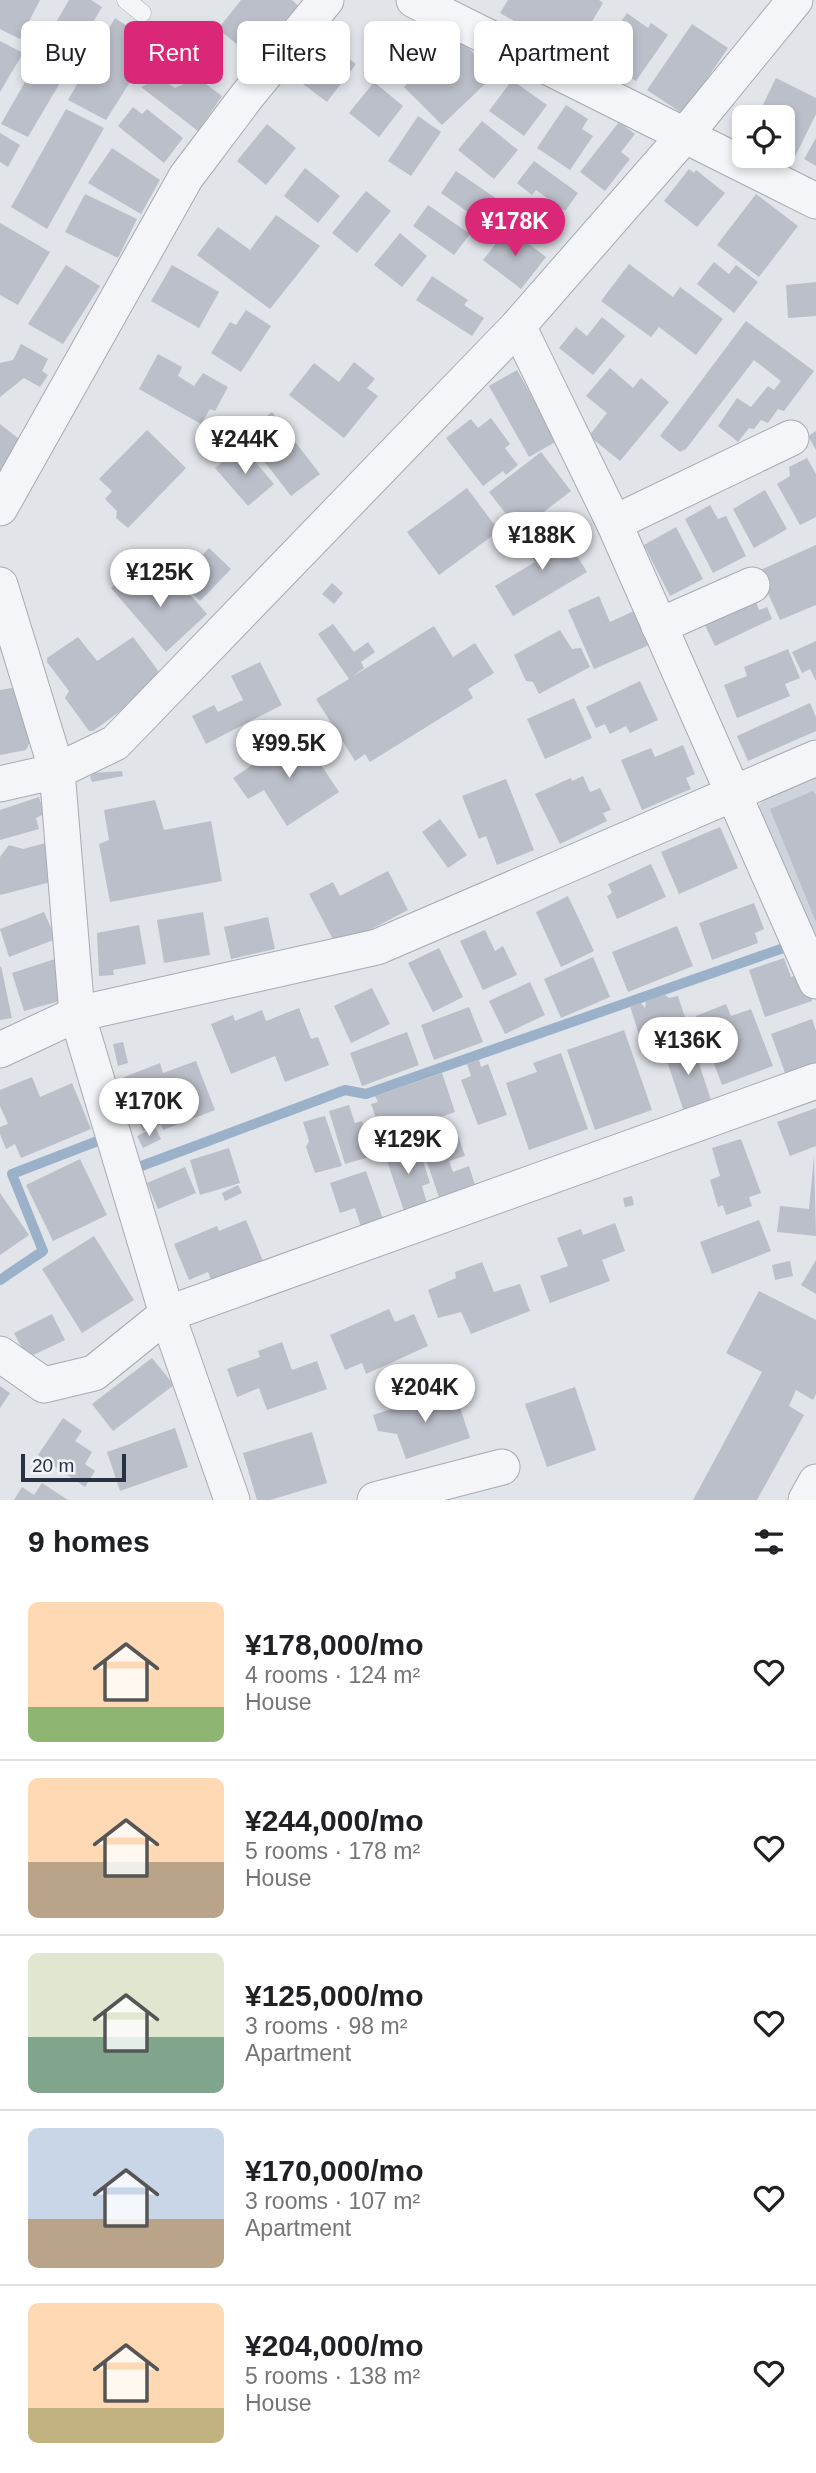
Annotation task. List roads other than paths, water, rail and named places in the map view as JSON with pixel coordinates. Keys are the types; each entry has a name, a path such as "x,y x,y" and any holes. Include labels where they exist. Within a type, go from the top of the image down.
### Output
{"street":[{"path":"0,508 186,177 247,96 326,0"},
{"path":"414,0 816,201"},
{"path":"0,784 57,771 115,743 518,326 685,135 795,0"},
{"path":"518,326 614,523 816,981"},
{"path":"614,523 791,438"},
{"path":"0,585 57,771 78,1014 167,1314 232,1500"},
{"path":"659,626 752,585"},
{"path":"0,1050 78,1014 377,947 816,758"},
{"path":"0,1354 44,1385 93,1373 167,1314 816,1082"},
{"path":"375,1500 502,1467"},
{"path":"806,1500 816,1482"}],"lane":[{"path":"125,0 142,13"}],"waterway":[{"path":"128,1171 345,1090 366,1094 795,944"},
{"path":"0,1280 43,1251 12,1174 108,1137"}]}
